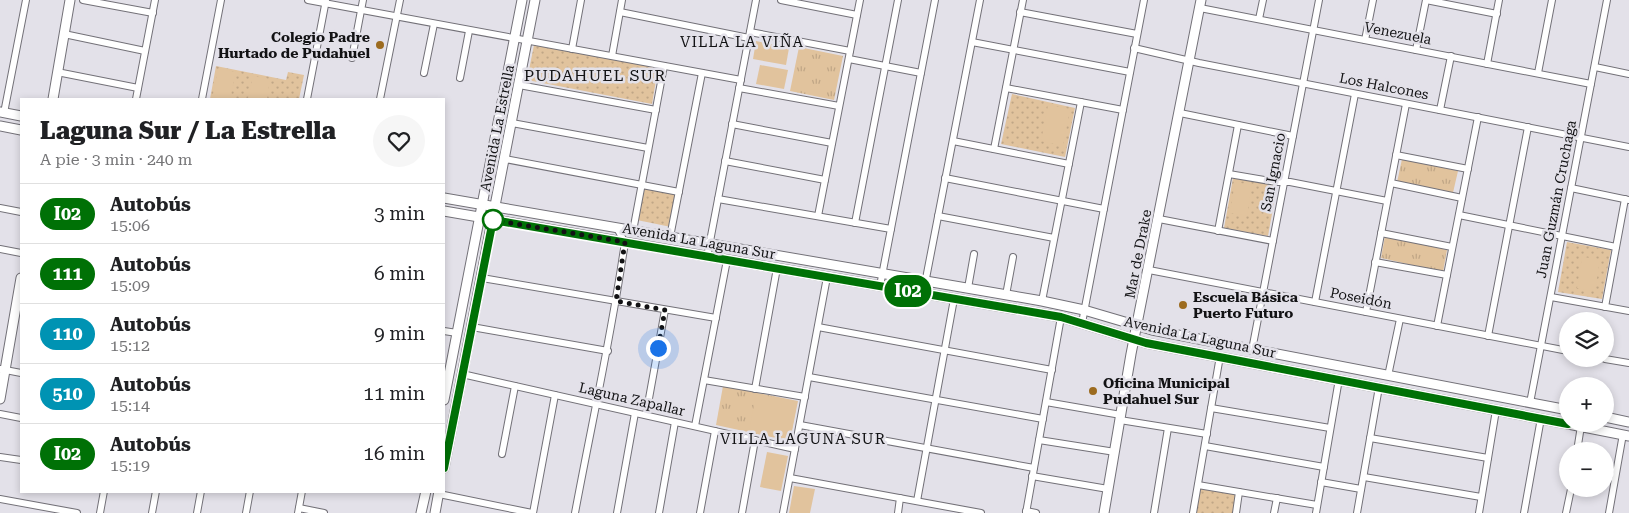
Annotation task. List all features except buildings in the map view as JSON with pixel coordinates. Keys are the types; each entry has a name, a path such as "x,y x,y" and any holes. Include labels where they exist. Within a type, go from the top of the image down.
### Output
{"street":[{"path":"20,116 2,112 26,0"},
{"path":"53,98 70,0"},
{"path":"83,0 153,13"},
{"path":"136,98 155,0"},
{"path":"202,98 221,0"},
{"path":"308,0 515,40 740,80"},
{"path":"352,58 363,0"},
{"path":"380,98 400,0"},
{"name":"Avenida La Estrella","path":"446,448 496,208 535,0"},
{"path":"572,49 582,0"},
{"path":"612,56 622,0"},
{"path":"706,257 755,0"},
{"path":"781,0 857,15"},
{"path":"818,216 860,0"},
{"path":"855,223 898,0"},
{"path":"880,286 935,0"},
{"path":"923,294 980,0"},
{"path":"994,149 1023,0"},
{"path":"1082,322 1144,0"},
{"path":"1260,19 1263,0"},
{"name":"San Ignacio","path":"1252,350 1319,0"},
{"path":"1365,40 1373,0"},
{"path":"1416,50 1426,0 1497,14"},
{"path":"1487,64 1499,0"},
{"path":"1538,73 1552,0"},
{"name":"Juan Guzmán Cruchaga","path":"1530,403 1607,0"},
{"name":"Avenida La Estrella","path":"445,395 515,40 519,1"},
{"path":"307,98 325,2"},
{"name":"Venezuela","path":"1201,4 1313,30 1591,84"},
{"name":"Mar de Drake","path":"1104,513 1135,340 1201,4"},
{"path":"620,12 850,51"},
{"path":"1020,12 1137,34"},
{"path":"424,73 434,24"},
{"path":"460,78 469,31"},
{"path":"64,34 145,51"},
{"path":"972,42 1130,72"},
{"name":"Los Halcones","path":"1134,48 1303,84 1629,147"},
{"path":"1440,110 1451,56"},
{"path":"849,58 921,73"},
{"path":"632,231 664,66"},
{"path":"1595,67 1629,74"},
{"path":"57,72 138,88"},
{"path":"670,237 702,73"},
{"path":"519,85 656,110"},
{"path":"739,88 840,106"},
{"path":"1006,88 1123,110"},
{"path":"1315,302 1355,94"},
{"path":"1042,301 1080,102"},
{"path":"1366,312 1406,104"},
{"path":"1180,113 1293,136"},
{"path":"1437,326 1478,117"},
{"path":"512,123 648,148"},
{"path":"732,124 832,143"},
{"path":"1218,230 1238,125"},
{"path":"0,126 20,130"},
{"path":"1488,336 1528,127"},
{"path":"952,140 1069,164"},
{"path":"1396,155 1468,169"},
{"path":"505,159 679,192"},
{"path":"725,161 825,180"},
{"path":"1229,174 1387,201"},
{"path":"945,178 1104,209"},
{"path":"1391,183 1462,198"},
{"path":"1571,188 1627,199 1605,307"},
{"name":"Avenida La Laguna Sur","path":"445,198 1042,301 1084,310 1138,326 1252,350 1559,408"},
{"path":"718,199 891,229"},
{"path":"0,208 20,212"},
{"name":"Avenida La Laguna Sur","path":"445,211 1061,317 1135,340 1559,422"},
{"path":"1459,215 1616,247"},
{"path":"938,216 1054,238"},
{"path":"1159,219 1273,241"},
{"path":"575,513 608,351 625,242 617,228"},
{"path":"1381,233 1452,247"},
{"path":"0,249 20,253"},
{"path":"968,288 974,254"},
{"path":"1006,295 1013,257"},
{"path":"695,426 727,260"},
{"path":"1375,262 1447,276"},
{"path":"755,389 777,268"},
{"name":"Poseidón","path":"1149,270 1559,349"},
{"path":"784,513 827,277"},
{"path":"482,278 716,318"},
{"path":"0,399 3,370 20,283"},
{"path":"1551,297 1629,311"},
{"path":"917,501 954,299"},
{"path":"646,415 665,310"},
{"path":"1036,513 1026,512 1061,317"},
{"path":"1388,376 1400,319"},
{"path":"472,327 608,351"},
{"path":"818,327 1052,370"},
{"path":"445,331 457,333"},
{"path":"1192,513 1220,356"},
{"path":"1614,360 1629,363"},
{"path":"3,370 20,373"},
{"name":"Laguna Zapallar","path":"462,374 796,449"},
{"path":"809,377 1043,419"},
{"path":"1316,513 1339,379"},
{"path":"704,380 805,397"},
{"path":"502,454 515,386"},
{"path":"1357,513 1379,387"},
{"path":"435,513 439,493 532,513 555,395"},
{"path":"1046,402 1168,428 1206,434"},
{"path":"1211,408 1330,428"},
{"path":"1479,513 1496,410"},
{"path":"617,513 635,413"},
{"path":"0,414 20,418"},
{"path":"1524,513 1540,418"},
{"path":"1614,419 1629,422"},
{"path":"659,513 675,422"},
{"path":"800,425 1034,468"},
{"path":"1154,513 1168,428"},
{"path":"700,513 715,431"},
{"name":"Avenida La Laguna Sur","path":"1611,432 1626,435"},
{"path":"1610,513 1626,435"},
{"path":"1370,438 1488,458"},
{"path":"742,513 755,440"},
{"path":"1039,440 1115,452"},
{"path":"1205,446 1324,467"},
{"path":"0,456 20,460"},
{"path":"1032,476 1108,489"},
{"path":"1364,477 1481,497"},
{"path":"790,478 981,513"},
{"path":"1321,482 1361,488"},
{"path":"1198,485 1317,505"},
{"path":"1236,513 1239,492"},
{"path":"100,513 104,493"},
{"path":"152,513 156,493"},
{"path":"197,513 201,493"},
{"path":"246,513 250,493"},
{"path":"302,493 298,511 324,513"},
{"path":"421,513 426,493"},
{"path":"1566,513 1569,497"},
{"path":"898,513 900,498"},
{"path":"1274,513 1276,498"},
{"path":"0,499 77,513"},
{"path":"32,513 33,505"}],"green space":[{"path":"756,41 789,48 786,65 753,59"},
{"path":"534,45 658,68 652,104 527,80"},
{"path":"799,47 843,56 834,100 790,91"},
{"path":"760,65 788,70 784,89 756,84"},
{"path":"216,66 286,80 288,72 304,75 299,98 210,98"},
{"path":"218,69 236,72 230,98 212,98"},
{"path":"253,76 270,79 267,98 248,98"},
{"path":"1012,94 1075,108 1065,157 1001,144"},
{"path":"1048,105 1070,109 1063,146 1041,141"},
{"path":"1402,159 1458,171 1452,197 1396,187"},
{"path":"1233,178 1277,186 1268,236 1224,228"},
{"path":"1235,182 1252,185 1247,216 1230,213"},
{"path":"642,187 676,194 671,227 637,220"},
{"path":"1385,236 1447,250 1443,272 1381,258"},
{"path":"1567,242 1611,250 1602,299 1558,292"},
{"path":"1582,257 1600,259 1595,291 1577,288"},
{"path":"723,386 798,401 790,441 716,425"},
{"path":"756,394 797,402 790,440 749,432"},
{"path":"767,452 788,456 781,491 760,487"},
{"path":"794,486 815,489 810,513 789,513"},
{"path":"1202,488 1234,493 1236,497 1233,513 1195,513 1199,490"}],"bus line":[{"name":"I02","path":"445,463 493,220 1061,317 1146,343 1559,422"}],"place":[{"name":"Colegio Padre Hurtado de Pudahuel","path":"380,45"},
{"name":"Escuela Básica Puerto Futuro","path":"1183,305"},
{"name":"Oficina Municipal Pudahuel Sur","path":"1093,391"}],"district":[{"name":"VILLA LA VIÑA","path":"742,42"},
{"name":"PUDAHUEL SUR","path":"595,75"},
{"name":"VILLA LAGUNA SUR","path":"803,439"}],"route":[{"path":"493,220 625,242 616,301 665,310 658,348"}]}
